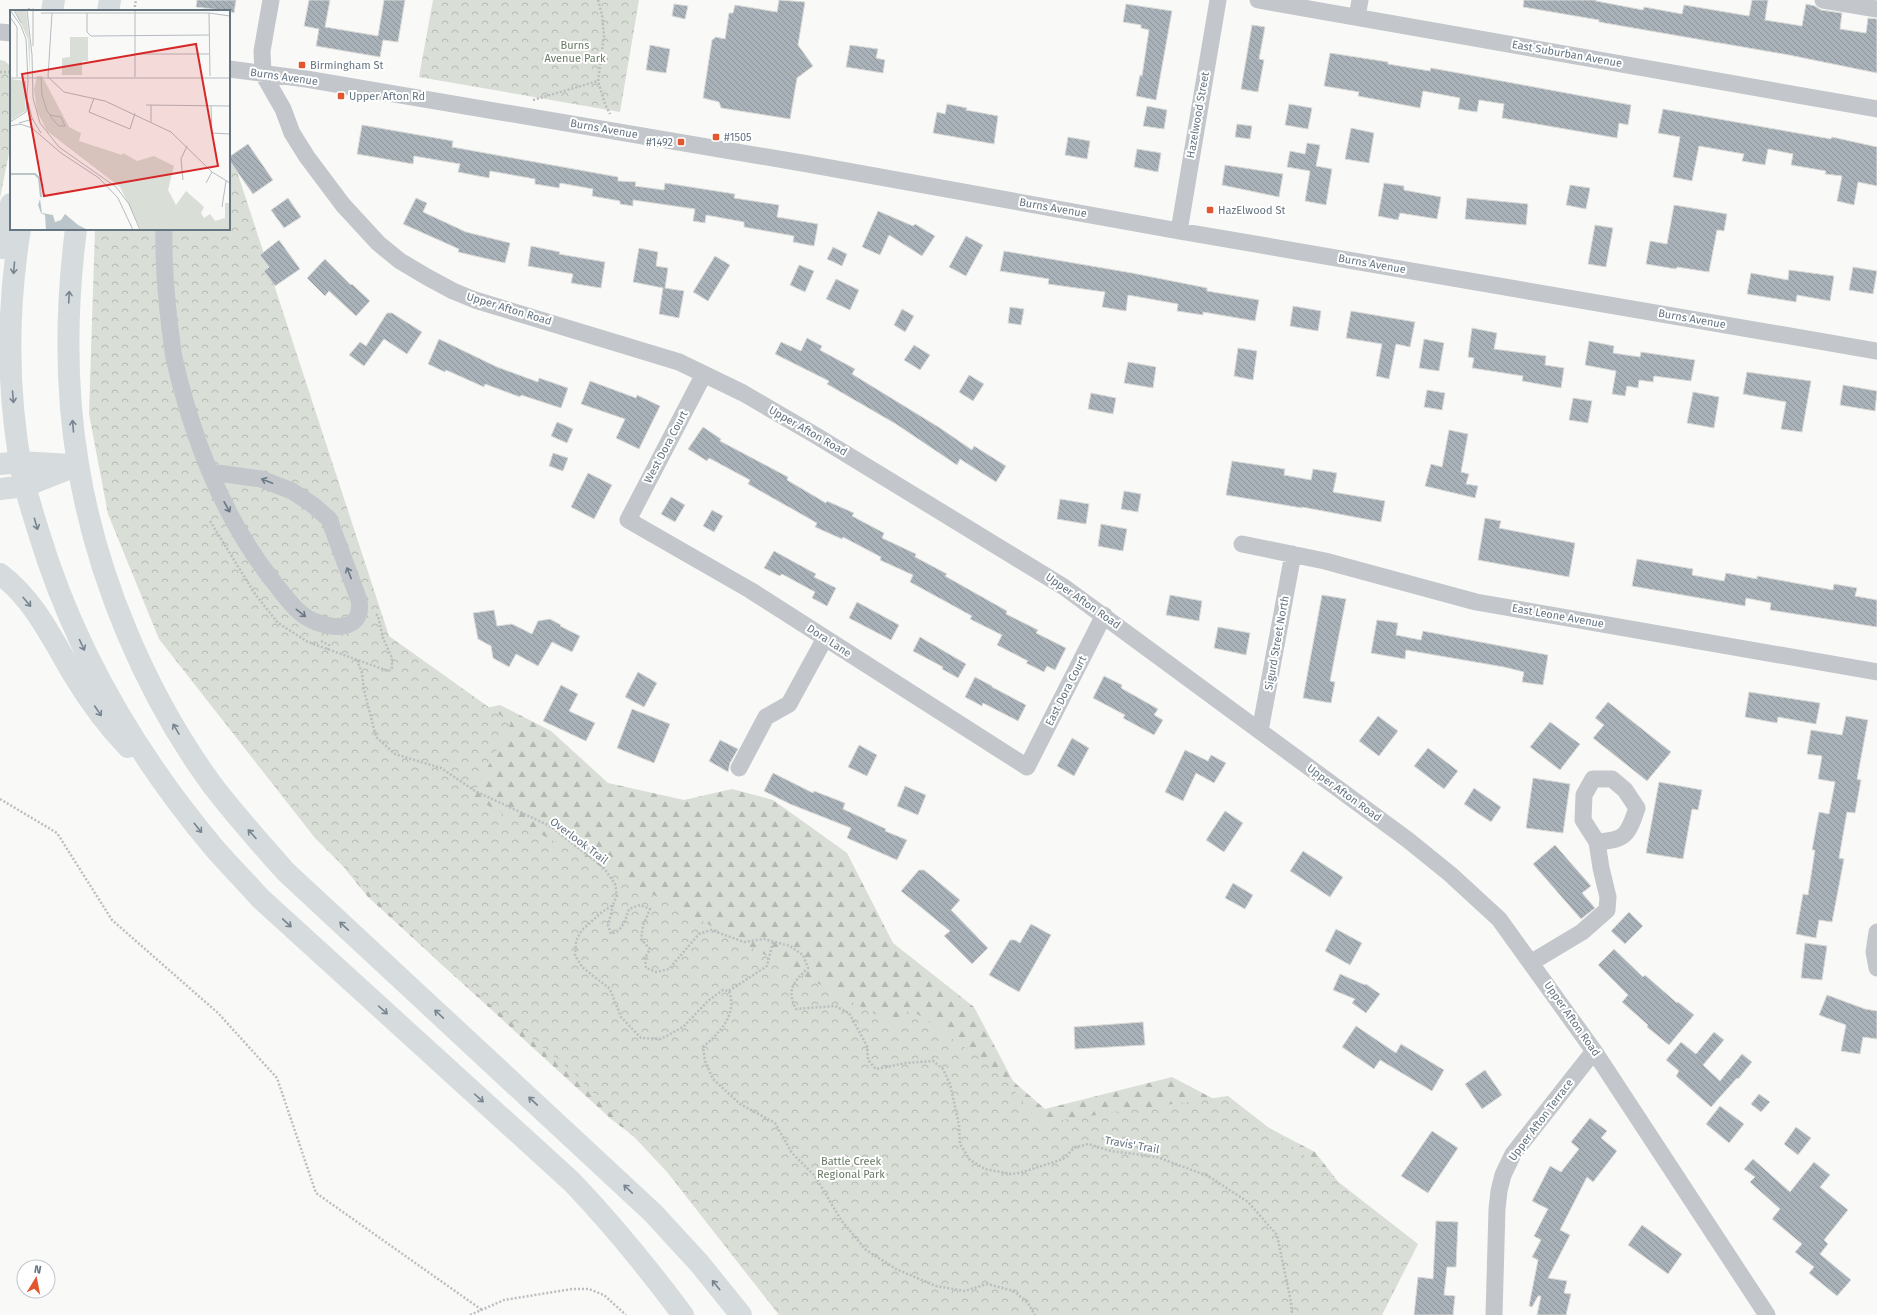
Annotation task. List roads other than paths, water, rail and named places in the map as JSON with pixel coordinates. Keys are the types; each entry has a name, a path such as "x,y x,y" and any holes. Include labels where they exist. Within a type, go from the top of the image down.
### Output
{"highway":[{"path":"52,10 54,0"},
{"path":"108,10 110,0"},
{"path":"0,260 10,209"},
{"path":"20,230 15,263 11,336 10,463 25,486 45,552 66,611 88,657 126,726 174,798"},
{"path":"76,230 71,263 68,320 69,382 78,465 97,545 114,599 136,652 158,698 181,738 217,791 248,830 286,872 653,1213 699,1263 741,1315"},
{"path":"71,263 82,230"},
{"path":"10,463 78,465"},
{"path":"0,489 25,486 78,465"},
{"path":"0,574 26,600 48,629 75,677 108,725 174,798 215,849 260,898 572,1182 611,1224 643,1262 683,1315"}],"street":[{"path":"263,74 262,52 271,0"},
{"name":"Hazelwood Street","path":"1179,231 1218,0"},
{"name":"East Suburban Avenue","path":"1258,0 1877,109"},
{"path":"1357,17 1360,0"},
{"path":"1823,0 1877,9"},
{"path":"0,32 10,33"},
{"name":"Burns Avenue","path":"230,69 306,79 808,164 1179,231 1877,351"},
{"name":"Upper Afton Road","path":"263,74 283,109 292,133 307,157 360,225 400,261 453,291 475,300 647,351 679,362 749,397 893,481 1064,587 1104,615 1408,840 1450,874 1499,919 1532,962 1594,1051 1767,1315"},
{"path":"164,230 166,300 174,360 193,426 211,472 220,495 257,561 293,607 312,621 328,626 343,627 356,620 361,610 359,600 329,519 313,505 292,491 261,479 211,472"},
{"name":"West Dora Court","path":"628,520 704,374"},
{"name":"Dora Lane","path":"628,520 750,590 1027,767"},
{"name":"East Leone Avenue","path":"1242,544 1325,561 1476,602 1877,672"},
{"name":"Sigurd Street North","path":"1260,731 1293,554"},
{"name":"East Dora Court","path":"1027,767 1104,615"},
{"path":"739,768 766,717 789,704 825,638"},
{"path":"1532,962 1582,932 1607,910 1608,897 1600,868 1597,842"},
{"path":"1877,932 1874,952 1877,968"},
{"name":"Upper Afton Terrace","path":"1494,1315 1497,1209 1503,1175 1513,1154 1594,1051"}],"place":[{"name":"Birmingham St","path":"302,65"},
{"name":"Upper Afton Rd","path":"341,96"},
{"name":"#1505","path":"716,137"},
{"name":"#1492","path":"681,142"},
{"name":"HazElwood St","path":"1210,210"}],"park label":[{"name":"Burns Avenue Park","path":"575,51"},
{"name":"Battle Creek Regional Park","path":"851,1167"}]}
